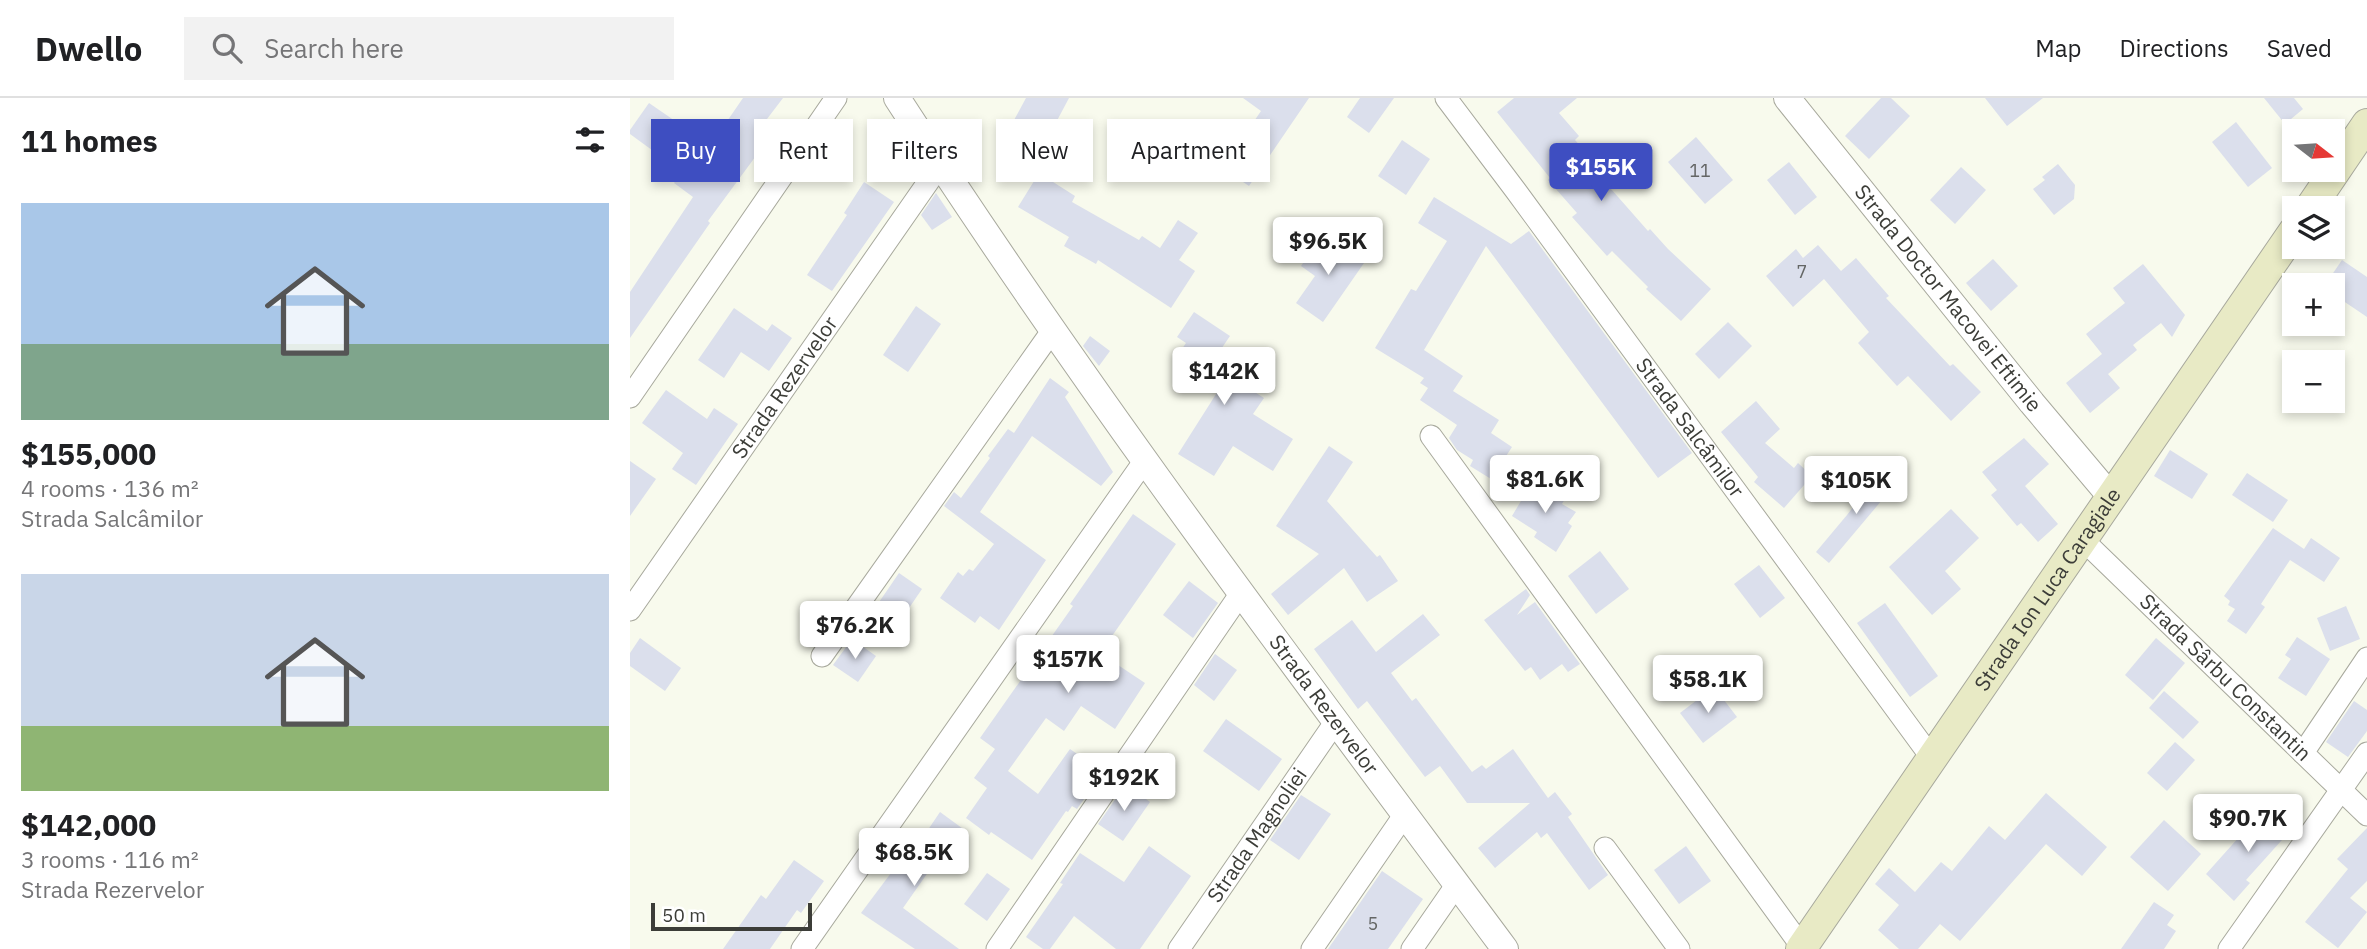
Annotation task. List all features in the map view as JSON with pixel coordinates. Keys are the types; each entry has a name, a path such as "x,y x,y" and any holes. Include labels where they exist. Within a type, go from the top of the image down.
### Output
{"main road":[{"path":"2318,196 2367,124"},
{"name":"Strada Ion Luca Caragiale","path":"1801,948 2282,249"}],"street":[{"path":"630,397 836,98"},
{"name":"Strada Rezervelor","path":"897,98 910,119"},
{"name":"Strada Salcâmilor","path":"1446,98 1931,757"},
{"name":"Strada Doctor Macovei Eftimie","path":"1787,98 2032,403 2112,498"},
{"name":"Strada Rezervelor","path":"630,610 928,182"},
{"name":"Strada Rezervelor","path":"951,182 1052,331 1145,460 1505,949"},
{"path":"822,656 1052,331"},
{"path":"1431,436 1801,948"},
{"path":"802,949 1145,460"},
{"name":"Strada Sârbu Constantin","path":"2083,540 2367,815"},
{"path":"997,949 1241,593"},
{"path":"2303,753 2367,658"},
{"name":"Strada Magnoliei","path":"1179,949 1336,721"},
{"path":"2229,949 2367,753"},
{"path":"1312,949 1405,814"},
{"path":"1605,848 1679,949"},
{"path":"1412,949 1457,884"}],"building":[{"path":"743,98 783,98 767,119 754,119 754,159 740,178 740,119 729,119"},
{"path":"1026,98 1069,98 1058,119 1015,119"},
{"path":"1243,98 1309,98 1270,155 1270,119 1256,119 1261,111"},
{"path":"1360,98 1394,98 1369,133 1347,117"},
{"path":"1514,98 1577,98 1559,113 1579,136 1575,140 1601,169 1597,173 1648,231 1650,229 1711,289 1681,321 1646,289 1648,287 1612,251 1607,256 1572,217 1577,213 1548,180 1550,178 1497,112"},
{"path":"1881,98 1891,98 1910,116 1869,159 1845,136"},
{"path":"1985,98 2043,98 2007,126"},
{"path":"2264,98 2294,98 2303,109 2291,119 2282,120"},
{"path":"649,103 672,119 651,119 651,149 630,134"},
{"path":"2236,122 2272,168 2248,187 2212,142"},
{"path":"1696,137 1733,180 1705,204 1668,162"},
{"path":"1402,140 1430,159 1406,195 1378,176"},
{"path":"1789,162 1817,197 1795,215 1767,180"},
{"path":"2058,164 2075,185 2074,199 2054,215 2033,189 2045,180 2042,177"},
{"path":"1961,167 1986,190 1955,224 1930,200"},
{"path":"737,182 630,338 630,292 693,197 674,183"},
{"path":"864,182 894,202 832,291 807,275 847,215 844,213"},
{"path":"1033,182 1053,182 1075,196 1072,202 1139,240 1142,236 1160,248 1178,220 1198,233 1179,260 1195,271 1171,308 1098,260 1096,264 1064,246 1069,237 1018,207"},
{"path":"936,193 952,217 932,230 921,215"},
{"path":"1434,197 1511,244 1529,231 1692,453 1658,478 1486,246 1424,350 1463,376 1453,391 1499,420 1491,433 1512,447 1491,479 1470,466 1473,460 1457,450 1449,438 1457,425 1420,400 1428,388 1420,383 1424,378 1375,348 1411,289 1416,291 1447,241 1418,223"},
{"path":"1323,234 1364,263 1323,322 1296,303 1315,276 1301,266"},
{"path":"1818,245 1841,271 1856,258 1889,296 1886,298 1950,366 1953,364 1981,392 1951,421 1908,376 1897,386 1858,343 1869,332 1824,279 1793,307 1766,276 1796,249 1803,258"},
{"path":"1993,259 2018,286 1991,311 1966,283"},
{"path":"2342,260 2367,277 2367,317 2345,302 2345,273 2333,273"},
{"path":"2143,264 2185,315 2172,337 2161,323 2133,345 2137,350 2108,374 2120,388 2090,413 2066,383 2102,354 2086,334 2125,303 2113,288"},
{"path":"916,306 941,324 908,372 883,355"},
{"path":"734,308 767,331 772,324 792,338 769,371 741,352 724,378 698,360"},
{"path":"1194,312 1230,336 1211,364 1264,398 1253,414 1293,439 1273,471 1233,446 1214,476 1178,454 1218,391 1173,362 1186,343 1177,337"},
{"path":"1728,322 1752,346 1719,379 1695,354"},
{"path":"1090,336 1110,351 1099,366 1083,346"},
{"path":"1050,378 1069,392 1065,397 1113,472 1101,486 1032,436 980,512 1046,560 999,630 980,616 975,623 940,598 958,572 963,576 969,569 973,571 994,544 944,506 954,492 961,498 1008,429 1014,433"},
{"path":"666,390 707,419 714,408 738,424 696,485 672,469 683,453 642,423"},
{"path":"1756,401 1780,429 1765,443 1794,468 1798,463 1812,476 1784,508 1754,482 1758,477 1721,432"},
{"path":"2024,438 2049,464 2025,486 2058,524 2038,542 2021,523 2017,526 1991,495 1997,490 1982,472"},
{"path":"1329,446 1353,462 1327,501 1377,557 1380,555 1398,581 1367,602 1344,568 1288,615 1271,594 1319,554 1276,526"},
{"path":"2170,450 2208,474 2192,499 2154,476"},
{"path":"630,461 656,479 630,516"},
{"path":"1876,472 1893,487 1829,563 1816,552 1858,501 1853,498"},
{"path":"2247,473 2288,500 2273,522 2232,495"},
{"path":"1534,479 1565,499 1562,504 1576,512 1568,523 1572,526 1556,552 1534,537 1537,532 1512,516"},
{"path":"1951,509 1979,538 1945,571 1961,589 1932,615 1889,567"},
{"path":"1133,514 1176,544 1103,649 1117,659 1115,663 1145,683 1115,729 1081,706 1064,731 1046,718 1008,771 1038,794 1070,749 1103,772 1077,809 1072,806 1066,811 1032,860 966,818 987,788 974,778 995,749 980,738 1073,606 1070,604"},
{"path":"2273,528 2304,549 2311,538 2340,558 2324,582 2290,560 2261,604 2265,607 2246,634 2227,621 2235,609 2228,605 2230,601 2224,596"},
{"path":"1600,551 1629,589 1596,614 1568,576"},
{"path":"1759,565 1785,598 1760,618 1734,584"},
{"path":"899,573 922,589 896,627 873,611"},
{"path":"1189,581 1218,603 1193,638 1163,615"},
{"path":"1526,589 1530,595 1517,615 1535,602 1580,664 1568,672 1562,664 1540,680 1531,667 1525,671 1484,620"},
{"path":"1885,603 1938,676 1910,697 1857,623"},
{"path":"2346,606 2360,639 2330,651 2317,618"},
{"path":"1423,614 1440,635 1391,673 1412,701 1416,698 1472,772 1482,765 1486,769 1513,749 1548,798 1555,792 1572,814 1568,817 1608,875 1589,890 1547,833 1541,838 1537,832 1495,868 1478,848 1530,803 1467,803 1440,766 1425,777 1367,701 1358,709 1314,649 1352,620 1376,652"},
{"path":"2297,637 2330,659 2306,696 2278,678 2291,659 2285,655"},
{"path":"640,638 681,668 665,691 630,666 630,653"},
{"path":"2156,638 2185,663 2153,700 2125,675"},
{"path":"852,639 876,656 858,682 833,665"},
{"path":"1215,654 1237,670 1214,701 1194,685"},
{"path":"1714,687 1737,717 1703,743 1680,713"},
{"path":"2164,691 2199,722 2183,739 2149,708"},
{"path":"2354,701 2367,710 2367,731 2348,757 2326,742"},
{"path":"1226,719 1282,759 1259,791 1203,751"},
{"path":"2175,742 2195,760 2167,791 2147,773"},
{"path":"1126,784 1150,802 1123,841 1098,824"},
{"path":"2046,793 2107,847 2082,876 2046,844 1960,941 1940,924 1918,949 1899,949 1878,930 1899,905 1875,884 1889,868 1915,892 1941,862 1952,871 1989,826 2005,840"},
{"path":"1301,795 1331,814 1299,860 1270,840"},
{"path":"2265,808 2291,830 2246,880 2250,883 2234,901 2206,874"},
{"path":"940,812 966,831 949,855 943,851 903,908 959,949 915,949 861,913 903,857 907,861"},
{"path":"2164,820 2201,854 2168,891 2130,857"},
{"path":"2367,828 2367,881 2350,898 2367,912 2338,948 2305,922 2348,869 2337,859"},
{"path":"1149,846 1191,876 1140,949 1116,949 1074,916 1050,949 1043,949 1026,937 1063,884 1060,883 1080,853 1124,882"},
{"path":"1686,846 1711,881 1679,904 1654,870"},
{"path":"794,860 824,881 801,913 797,910 770,949 723,949 761,895 766,899"},
{"path":"1382,871 1423,899 1388,949 1328,949"},
{"path":"987,873 1010,889 987,921 964,904"},
{"path":"2154,902 2174,915 2167,925 2176,931 2164,949 2121,949"}]}
